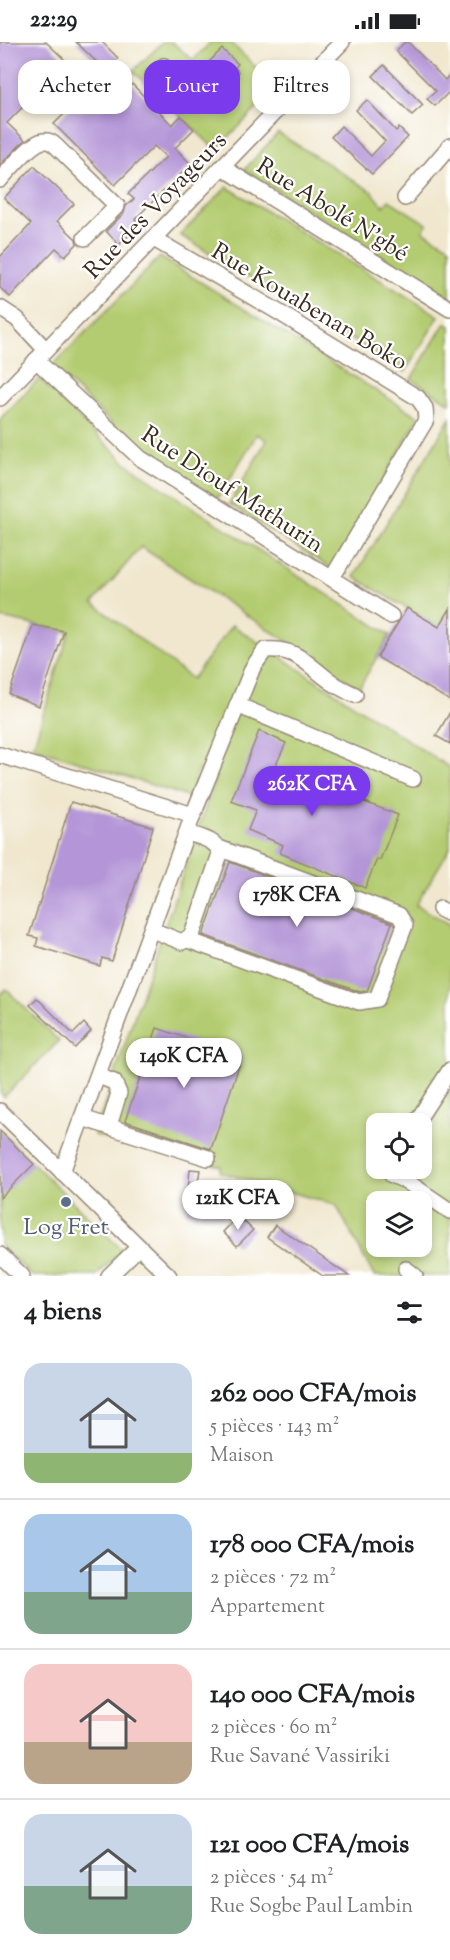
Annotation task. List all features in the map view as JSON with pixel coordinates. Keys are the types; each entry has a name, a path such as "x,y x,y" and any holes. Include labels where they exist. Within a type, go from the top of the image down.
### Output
{"street":[{"name":"Rue des Voyageurs","path":"0,398 342,42"},
{"path":"0,180 33,146 42,141 49,141 117,206 85,238"},
{"path":"405,198 450,146"},
{"name":"Rue Abolé N'gbé","path":"222,167 450,309"},
{"name":"Rue Kouabenan Boko","path":"154,239 418,398 425,408 426,420 332,578"},
{"name":"Rue Diouf Mathurin","path":"0,308 17,319 41,355 140,458 391,616"},
{"path":"62,1172 193,815 253,667 265,650 279,649 292,653 355,695"},
{"path":"237,705 413,779"},
{"path":"0,755 193,815"},
{"path":"152,930 182,942 188,940 192,935 220,854 215,843 187,833"},
{"path":"188,940 359,1002 369,1002 377,999 405,925 399,915 219,848"},
{"path":"422,1113 450,1070"},
{"path":"98,1076 114,1082 119,1093 108,1126"},
{"path":"0,1111 168,1276"},
{"path":"82,1118 208,1158"},
{"path":"401,1179 450,1211"},
{"path":"110,1276 139,1247"},
{"path":"0,1255 22,1276"}],"green space":[{"path":"163,42 172,42 193,60 144,60"},
{"path":"211,42 230,42 252,64 252,113 216,150 178,114 240,114 240,60 193,60"},
{"path":"144,60 144,81 133,71"},
{"path":"278,133 371,191 384,206 389,200 427,224 423,231 450,247 450,299 244,170"},
{"path":"227,187 439,316 405,372 180,235"},
{"path":"160,257 419,417 332,569 229,504 267,440 257,434 218,498 140,451 52,366"},
{"path":"445,323 450,326 450,403 411,379"},
{"path":"39,379 126,463 390,635 359,688 141,547 93,603 192,679 232,625 450,768 450,848 416,905 450,925 450,1276 374,1276 336,1205 220,1172 221,1166 94,1135 216,776 198,770 189,797 33,747 69,632 0,618 0,419"},
{"path":"450,418 450,634 354,577"},
{"path":"6,989 59,1041 4,1097 0,1093 0,995"},
{"path":"0,1131 122,1250 96,1276 32,1276 0,1245"}],"building":[{"path":"0,42 46,42 65,60 18,60 18,112 7,123 25,140 0,165"},
{"path":"76,42 102,42 118,58 116,60 95,60"},
{"path":"408,42 445,80 450,75 450,91 435,106 427,99 436,91 396,51"},
{"path":"222,49 234,60 211,60"},
{"path":"384,65 423,105 412,115 373,76"},
{"path":"132,84 144,96 144,114 161,114 172,125 181,116 194,129 175,148 191,164 135,219 140,224 119,245 106,231 134,199 128,194 166,157 154,146 115,185 54,124 64,114 132,114"},
{"path":"367,100 396,131 399,128 408,137 372,174 331,137 341,126 371,156 385,141 356,110"},
{"path":"34,166 74,204 57,221 76,239 77,244 65,256 56,248 10,297 0,288 0,257 31,224 4,198"},
{"path":"407,608 439,627 450,609 450,701 377,657"},
{"path":"33,625 64,631 39,706 9,694"},
{"path":"450,712 450,744 436,736"},
{"path":"259,731 286,743 275,767 398,815 380,860 377,859 365,888 280,853 283,845 248,830 256,810 231,801"},
{"path":"71,802 153,827 112,961 102,958 100,966 36,946 38,938 29,936"},
{"path":"230,862 392,923 367,991 360,992 203,935"},
{"path":"37,998 73,1034 84,1023 91,1031 75,1048 30,1005"},
{"path":"157,1028 242,1057 211,1149 125,1121"},
{"path":"0,1131 34,1164 0,1198"},
{"path":"190,1169 200,1170 198,1181 227,1184 224,1216 186,1212"},
{"path":"238,1216 253,1230 237,1246 223,1232"},
{"path":"275,1225 349,1276 323,1276 267,1237"}],"place":[{"name":"Log Fret","path":"66,1202"}]}
